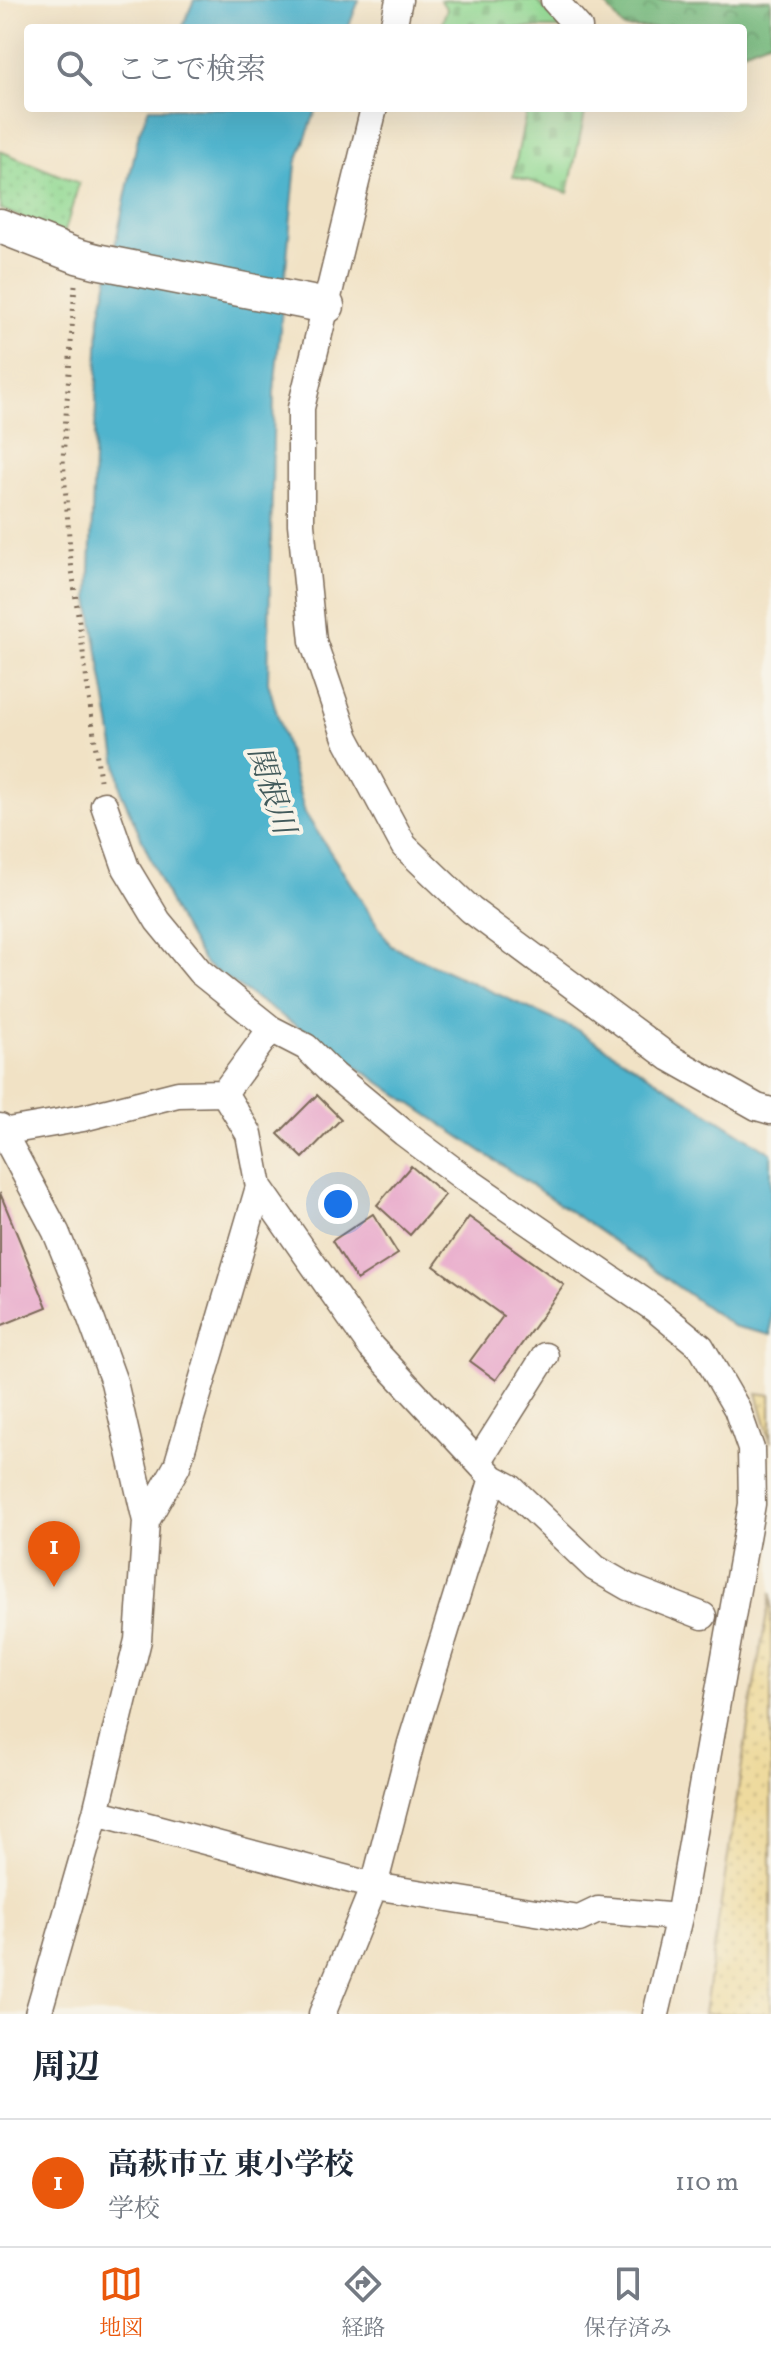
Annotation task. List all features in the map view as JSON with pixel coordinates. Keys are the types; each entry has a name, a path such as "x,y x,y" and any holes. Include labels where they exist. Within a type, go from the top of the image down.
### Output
{"street":[{"path":"394,24 399,0"},
{"path":"554,0 575,24"},
{"path":"373,112 315,304 301,408 301,524 313,641 346,738 404,846 471,910 670,1058 757,1107 771,1111"},
{"path":"0,226 87,259 315,304"},
{"path":"104,805 126,868 158,921 200,972 271,1029 306,1047 334,1075 464,1178 655,1309 701,1347 737,1409 751,1449 752,1504 679,1917 656,2014"},
{"path":"224,1093 271,1029"},
{"path":"38,2014 96,1812 138,1640 146,1521 114,1382 90,1316 56,1232 1,1130 83,1118 178,1094 224,1093"},
{"path":"224,1093 249,1134 259,1187 371,1347 485,1470 510,1487 595,1568 628,1587 703,1616"},
{"path":"146,1521 177,1466 259,1187"},
{"path":"322,2014 374,1886 485,1470 545,1356"},
{"path":"96,1812 374,1886 579,1919 598,1910 679,1917"}],"path":[{"path":"87,259 63,459 71,562 104,805"}],"green space":[{"path":"440,0 536,0 559,24 441,24 447,9"},
{"path":"602,0 771,0 771,40 747,49 747,24 621,24"},
{"path":"526,112 585,112 568,193 513,176"},
{"path":"0,151 79,183 64,234 0,209"}],"sand":[{"path":"757,1393 771,1395 771,1442"},
{"path":"771,1593 771,2014 704,2014 755,1679"}],"water":[{"path":"194,0 359,0 350,24 184,24"},
{"name":"関根川","path":"147,112 316,112 296,164 274,392 268,682 305,813 391,946 577,1030 771,1153 771,1335 733,1326 602,1233 205,964 174,912 122,794 89,599 99,321 139,133"}],"building":[{"path":"317,1095 341,1119 303,1158 278,1134"},
{"path":"411,1166 445,1195 410,1235 377,1205"},
{"path":"0,1193 47,1307 0,1326"},
{"path":"373,1214 398,1254 357,1280 332,1241"},
{"path":"469,1217 564,1285 496,1380 470,1361 503,1316 434,1266"}],"place":[{"name":"高萩市立 東小学校","path":"54,1587"}]}
